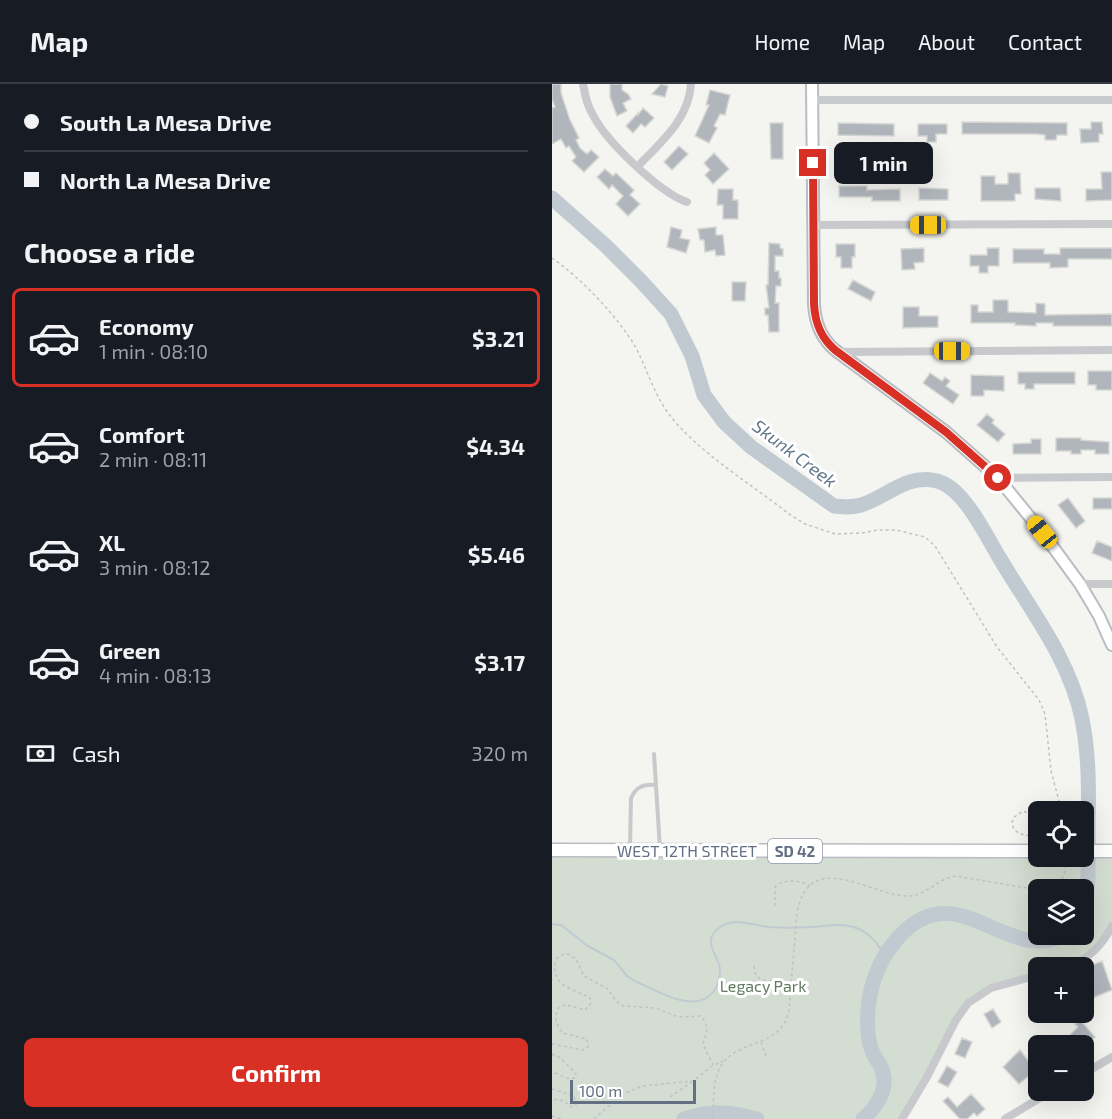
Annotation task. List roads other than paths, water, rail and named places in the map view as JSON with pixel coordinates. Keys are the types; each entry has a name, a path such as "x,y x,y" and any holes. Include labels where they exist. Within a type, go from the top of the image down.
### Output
{"main road":[{"name":"WEST 12TH STREET","path":"552,850 1028,851"},
{"path":"1094,850 1111,850"}],"street":[{"path":"583,84 592,114 616,145 665,191 687,202"},
{"path":"638,165 677,123 688,101 692,84"},
{"path":"812,84 815,316 821,334 828,344 946,432 998,478 1080,584 1099,616 1112,645"},
{"path":"812,100 1112,100"},
{"path":"813,225 1112,224"},
{"path":"838,352 1112,351"},
{"path":"998,478 1112,477"},
{"path":"1080,584 1112,584"},
{"path":"1085,957 1094,952 1112,926"},
{"path":"902,1119 927,1077 956,1020 968,1003 991,988 1028,978"},
{"path":"1094,1068 1112,1057"},
{"path":"1005,1119 1035,1101"}],"lane":[{"path":"654,754 660,850"},
{"path":"630,850 631,798 634,791 640,787 656,785"}],"waterway":[{"name":"Skunk Creek","path":"552,198 606,246 671,314 692,356 704,395 724,422 751,447 834,506 861,505 907,483 926,479 947,485 965,502 1047,635 1076,697 1082,719 1088,773 1088,879"},
{"name":"Skunk Creek","path":"863,1119 878,1102 884,1082 881,1067 872,1051 868,1036 869,1000 876,972 897,939 919,920 940,914 961,916 1028,939"},
{"path":"552,924 561,925 588,946 614,960 627,976 635,981 664,995 687,1001 706,998 716,988 720,969 712,948 711,938 719,928 731,922 778,928 850,926 870,936 884,954"},
{"name":"Skunk Creek","path":"684,1119 702,1114 720,1113 757,1119"}],"park label":[{"name":"Legacy Park","path":"763,985"}]}
